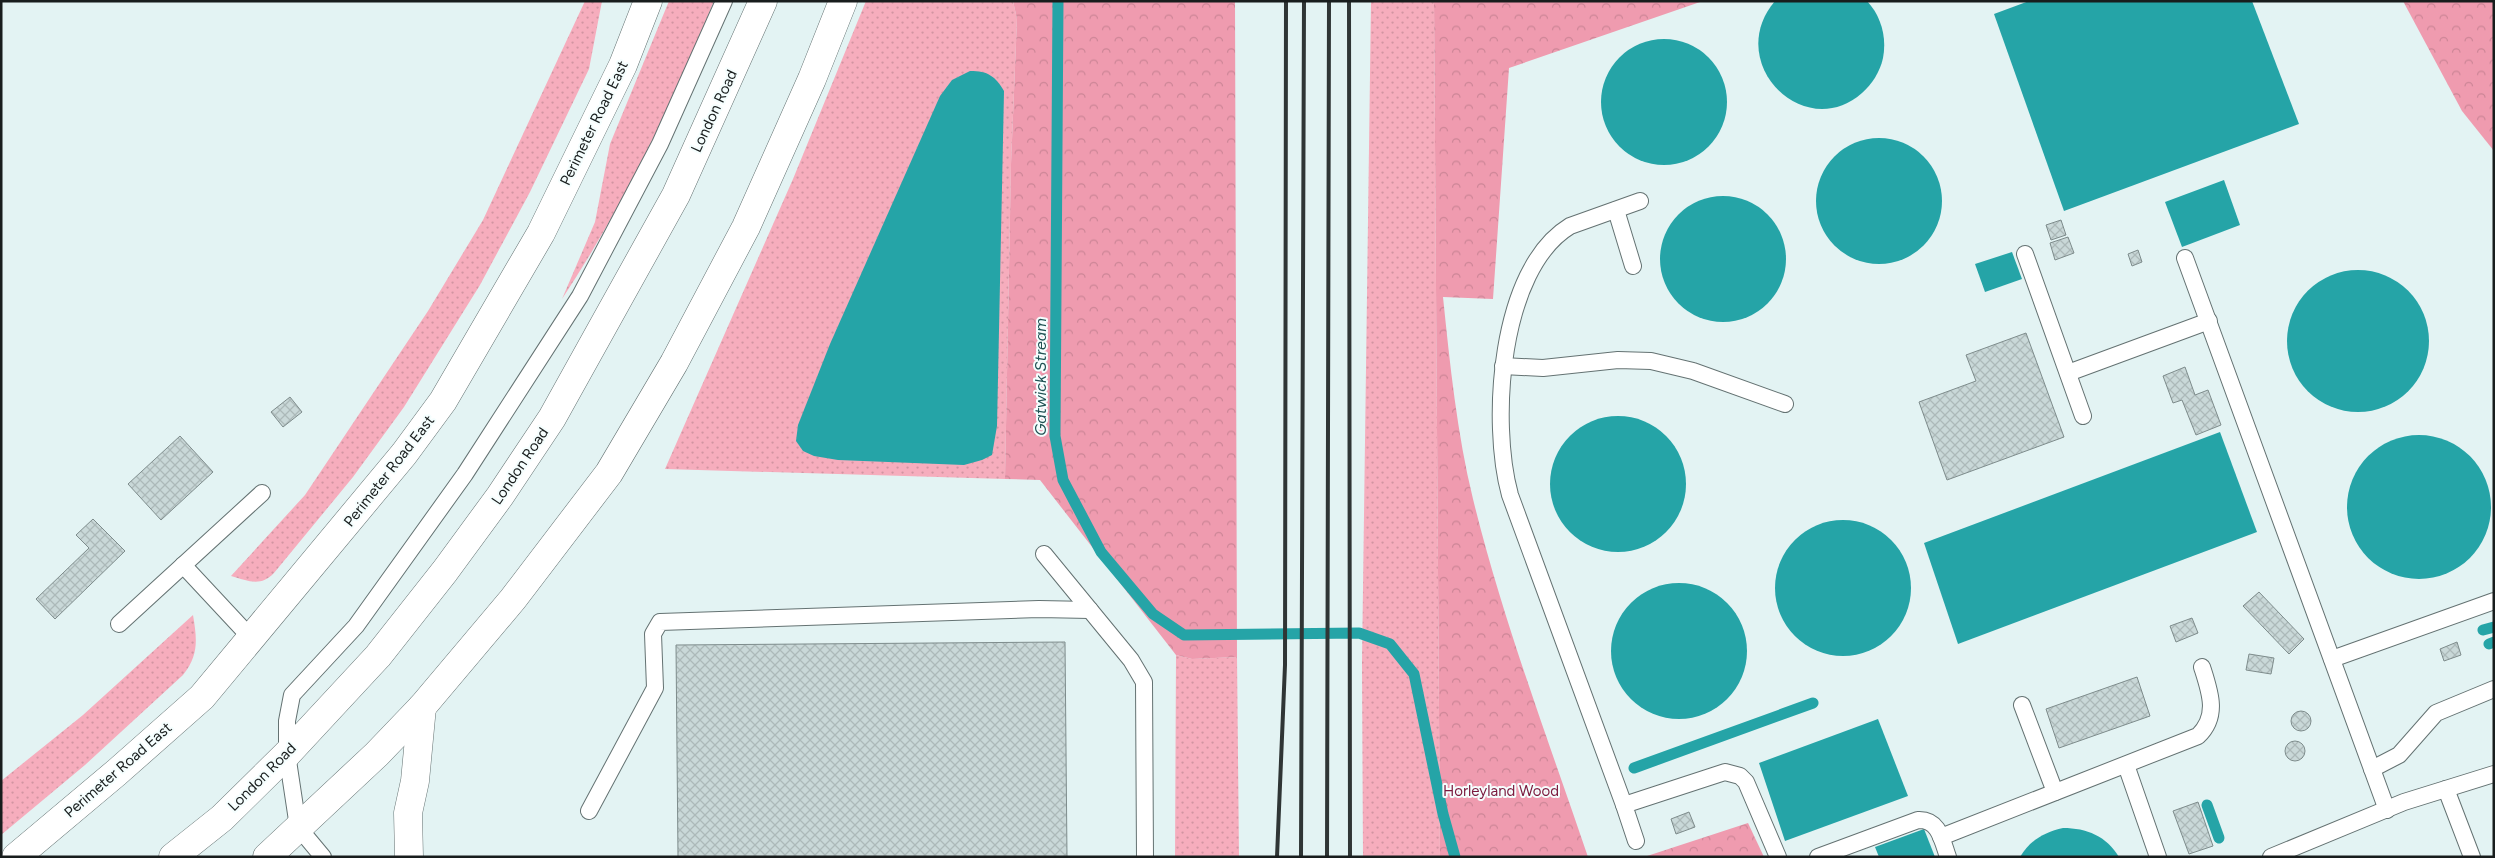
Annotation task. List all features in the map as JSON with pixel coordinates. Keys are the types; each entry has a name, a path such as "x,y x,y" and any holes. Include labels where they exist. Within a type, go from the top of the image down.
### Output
{"main road":[{"name":"Perimeter Road East","path":"16,857 116,774 202,697 252,640 404,454 444,401 541,233 623,65 648,1"},
{"name":"London Road","path":"173,857 222,818 287,754 384,648 489,511 552,418 676,195 763,1"},
{"path":"267,857 376,754 422,707 513,599 609,473 674,363 746,227 812,79 843,1"},
{"path":"408,857 408,812 415,781 422,707"}],"lane":[{"path":"323,857 298,827 287,754 287,721 292,695 356,626 448,498 580,296 660,144 724,1"},
{"path":"1636,841 1510,495 1504,466 1501,431 1504,366 1516,310 1532,270 1545,249 1560,232 1570,226 1640,201"},
{"path":"1616,210 1633,266"},
{"path":"2025,254 2083,416"},
{"path":"2186,258 2387,810"},
{"path":"2068,373 2209,322"},
{"path":"1504,366 1543,368 1618,360 1651,361 1693,371 1785,404"},
{"path":"119,624 262,493"},
{"path":"1044,554 1132,660 1144,682 1145,857"},
{"path":"183,565 252,640"},
{"path":"2332,659 2494,601"},
{"path":"589,811 655,688 652,634 660,622 1029,610 1090,610"},
{"path":"1941,837 2192,740 2208,725 2212,702 2202,667"},
{"path":"2372,769 2399,755 2436,713 2494,689"},
{"path":"2022,705 2055,792"},
{"path":"2126,765 2158,857"},
{"path":"1624,805 1718,773 1732,773 1740,776 1751,792 1778,857"},
{"path":"2271,857 2416,798 2494,774"},
{"path":"2446,788 2472,857"},
{"path":"1818,857 1918,820 1931,822 1941,837 1948,857"}],"shaded area":[{"path":"585,1 602,1 589,69 530,192 480,285 404,407 353,477 274,573 264,580 254,582 231,576 305,495 428,311 483,220"},
{"path":"669,1 714,1 646,154 606,227 562,299 595,222 610,144"},
{"path":"866,1 1013,1 1017,19 1011,164 1005,479 665,469 793,179"},
{"path":"1371,1 1434,1 1440,857 1363,857 1362,662"},
{"path":"193,615 196,646 192,661 183,675 85,765 1,835 1,781 83,715"},
{"path":"1176,655 1192,659 1237,657 1239,857 1175,857"}],"green space":[{"path":"1013,1 1235,1 1237,657 1192,659 1176,655 1040,480 1005,479 1011,164 1017,19"},
{"name":"Horleyland Wood","path":"1434,1 1703,1 1509,68 1493,299 1443,297 1458,424 1473,499 1512,635 1588,857 1440,857"},
{"path":"2403,1 2494,1 2494,151 2462,111"},
{"path":"1748,823 1764,857 1644,857"}],"water":[{"path":"1775,1 1867,1 1876,13 1882,27 1884,50 1880,68 1872,82 1862,93 1839,106 1817,109 1795,102 1777,89 1764,70 1759,48 1761,25"},
{"path":"2029,1 2252,1 2299,124 2064,211 1994,14"},
{"path":"1664,39 1688,44 1699,49 1709,57 1717,67 1722,78 1727,102 1722,126 1717,137 1709,147 1699,155 1688,160 1664,165 1640,160 1629,155 1619,147 1611,137 1606,126 1601,102 1606,78 1611,67 1619,57 1629,49 1640,44"},
{"path":"970,71 990,75 1004,91 997,426 992,455 964,465 838,460 814,456 803,451 796,441 798,425 830,344 940,96 952,80"},
{"path":"1879,138 1903,143 1924,156 1937,177 1942,201 1937,225 1924,246 1903,259 1879,264 1855,259 1834,246 1821,225 1816,201 1821,177 1834,156 1855,143"},
{"path":"2224,180 2240,225 2182,247 2165,202"},
{"path":"1723,196 1747,201 1758,206 1768,214 1776,224 1781,235 1786,259 1781,283 1776,294 1768,304 1758,312 1747,317 1723,322 1699,317 1688,312 1678,304 1670,294 1665,283 1660,259 1665,235 1670,224 1678,214 1688,206 1699,201"},
{"path":"2012,252 2022,279 1985,292 1975,264"},
{"path":"2358,270 2372,271 2385,275 2398,282 2408,291 2417,301 2424,314 2428,327 2428,355 2424,368 2417,381 2408,391 2398,400 2385,407 2372,411 2358,412 2344,411 2331,407 2318,400 2308,391 2299,381 2292,368 2288,355 2287,341 2288,327 2292,314 2299,301 2308,291 2318,282 2331,275 2344,271"},
{"path":"1618,416 1644,422 1666,436 1680,458 1686,484 1680,510 1666,532 1644,546 1618,552 1592,546 1570,532 1556,510 1550,484 1556,458 1570,436 1592,422"},
{"path":"2220,432 2257,532 1958,644 1924,543"},
{"path":"2419,435 2446,441 2459,447 2470,456 2479,467 2485,480 2491,507 2485,534 2479,547 2470,558 2459,567 2446,573 2419,579 2392,573 2379,567 2368,558 2359,547 2353,534 2347,507 2353,480 2359,467 2368,456 2379,447 2392,441"},
{"path":"1843,520 1869,525 1891,540 1906,562 1911,588 1906,614 1891,636 1869,651 1843,656 1817,651 1795,636 1780,614 1775,588 1780,562 1795,540 1817,525"},
{"path":"1679,583 1705,589 1727,603 1741,625 1747,651 1741,677 1727,699 1705,713 1679,719 1653,713 1631,699 1617,677 1611,651 1617,625 1631,603 1653,589"},
{"path":"1878,719 1908,796 1785,841 1759,763"},
{"path":"2063,828 2072,828 2095,835 2108,844 2119,857 2020,857 2033,841"},
{"path":"1924,829 1935,857 1879,857 1875,847"}],"building":[{"path":"2061,220 2066,235 2051,240 2046,225"},
{"path":"2068,237 2074,253 2055,260 2050,243"},
{"path":"2138,250 2142,262 2132,266 2128,254"},
{"path":"2026,333 2064,437 1947,480 1919,402 1976,381 1966,355"},
{"path":"2185,367 2195,395 2208,390 2221,425 2196,435 2182,400 2173,403 2163,376"},
{"path":"290,397 302,412 283,427 271,412"},
{"path":"180,436 213,472 161,520 128,484"},
{"path":"93,519 125,551 55,619 36,599 89,548 76,535"},
{"path":"2259,592 2304,639 2289,654 2243,606"},
{"path":"2192,618 2198,633 2176,642 2170,626"},
{"path":"1065,642 1067,857 678,857 676,645"},
{"path":"2457,642 2461,655 2444,661 2440,649"},
{"path":"2249,654 2274,658 2271,674 2246,670"},
{"path":"2137,677 2150,716 2059,748 2046,709"},
{"path":"2297,711 2305,711 2311,717 2311,725 2305,731 2297,731 2291,725 2291,717"},
{"path":"2291,741 2299,741 2305,747 2305,755 2299,761 2291,761 2285,755 2285,747"},
{"path":"2198,802 2213,846 2189,854 2173,811"},
{"path":"1689,812 1695,827 1676,834 1671,819"}],"waterway":[{"name":"Gatwick Stream","path":"1058,1 1055,436 1063,480 1101,552 1153,614 1184,635 1359,633 1390,644 1414,674 1443,814 1455,857"},
{"path":"2483,630 2494,627"},
{"path":"2489,644 2494,642"},
{"path":"1634,768 1813,703"},
{"path":"2207,805 2219,838"}],"railway":[{"path":"1277,857 1285,665 1286,1"},
{"path":"1301,857 1304,1"},
{"path":"1327,857 1329,1"},
{"path":"1349,1 1350,857"}]}
